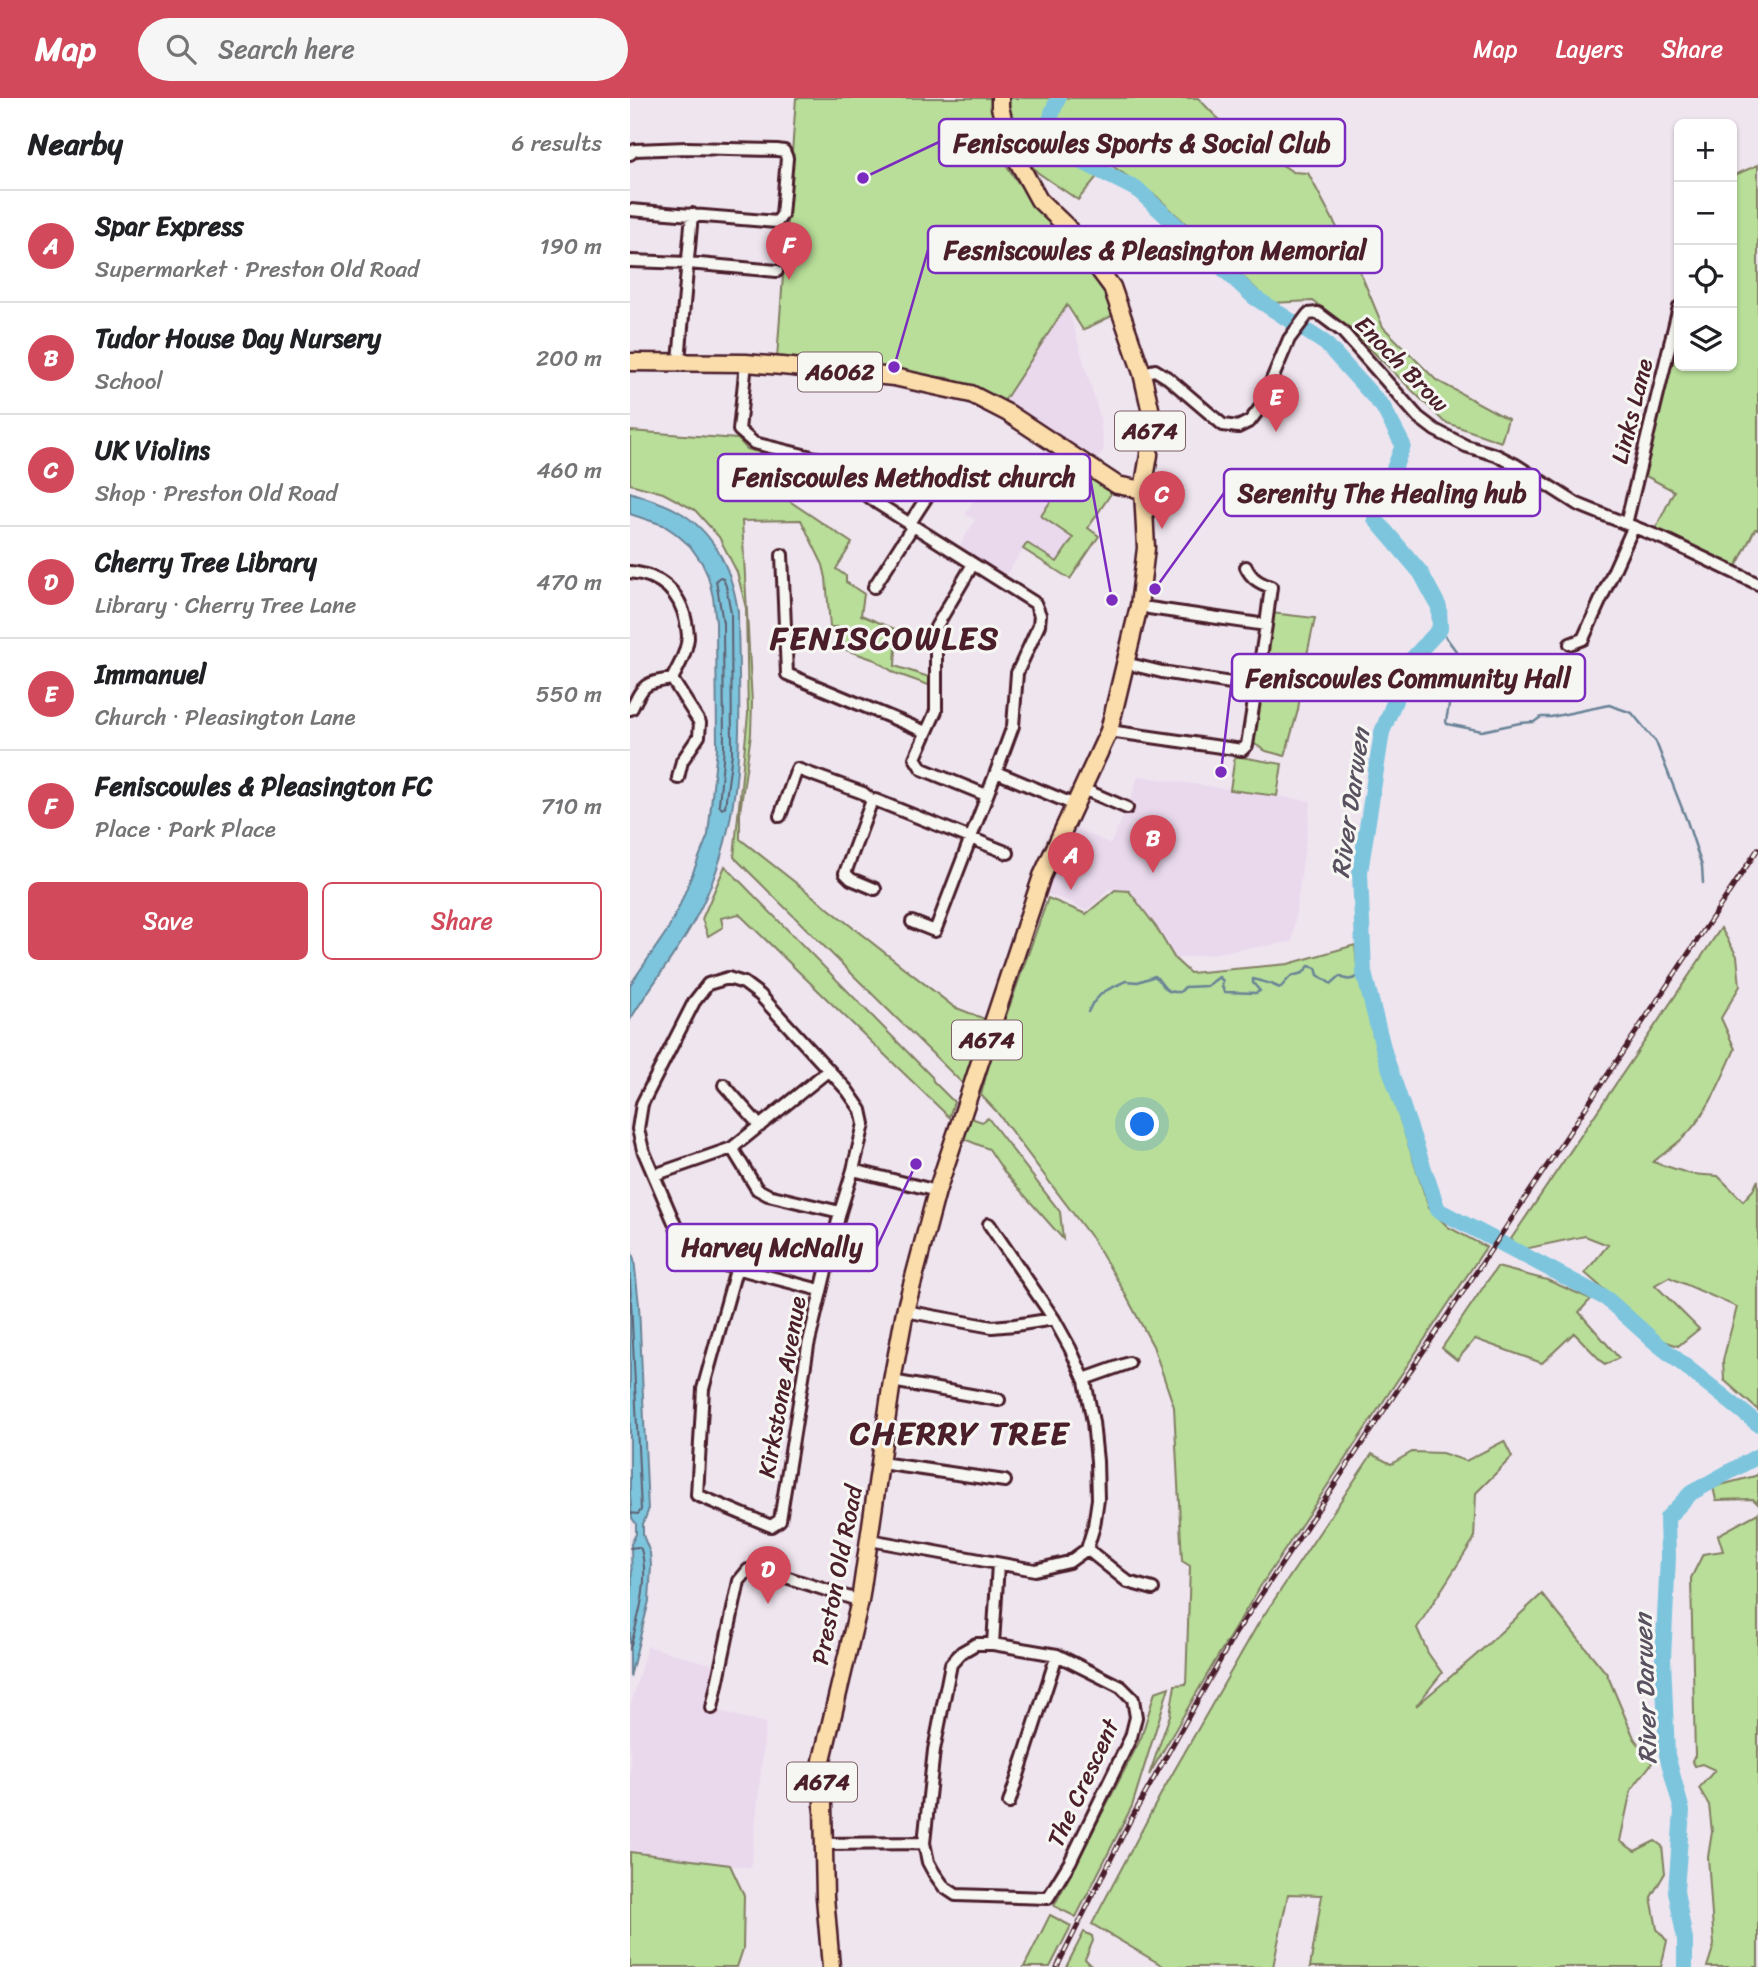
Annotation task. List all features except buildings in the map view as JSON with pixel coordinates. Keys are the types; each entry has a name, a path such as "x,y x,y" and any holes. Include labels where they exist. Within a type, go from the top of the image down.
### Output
{"main road":[{"name":"Preston Old Road","path":"831,1967 822,1844 822,1760 860,1601 892,1381 905,1311 937,1191 1042,876 1109,732 1139,606 1146,548 1143,490 1149,455 1150,408 1142,373 1112,287 1067,227 1039,200 1010,147 1000,98"},
{"name":"A6062","path":"630,362 746,363 894,377 971,394 1008,414 1117,485 1143,490"}],"street":[{"path":"630,154 635,150 687,148 784,151 787,158 782,215 776,222 630,210"},
{"path":"679,361 692,214"},
{"path":"630,261 777,271"},
{"name":"Links Lane","path":"1570,645 1583,639 1629,526 1679,308"},
{"name":"Enoch Brow","path":"1142,373 1155,370 1223,425 1238,427 1250,421 1260,408 1289,338 1313,313 1342,331 1418,417 1436,430 1466,446 1496,455 1516,465 1577,504 1664,539 1758,584"},
{"path":"746,363 739,430 754,443 816,458 837,468 853,478 864,493 877,503 1035,603 1040,615 1039,625 1017,673 1013,726 935,931 912,922"},
{"path":"874,587 943,468"},
{"path":"782,555 787,674 926,732"},
{"path":"973,564 936,627 936,711 915,758 922,769 986,796"},
{"path":"1109,732 1242,750 1247,745 1271,587 1261,584 1249,575 1246,567"},
{"path":"630,572 645,574 667,585 683,609 688,636 683,658 672,679"},
{"path":"1149,608 1266,625"},
{"path":"1125,663 1256,687"},
{"path":"630,709 640,691 649,682 672,679"},
{"path":"672,679 700,723 699,737 682,761 678,778"},
{"path":"780,816 797,769 863,793 873,801 879,800 1008,853"},
{"path":"996,772 1075,805"},
{"path":"1083,789 1127,808"},
{"path":"873,801 845,873 851,879 875,890"},
{"name":"Kirkstone Avenue","path":"736,1270 703,1389 697,1495 771,1526 780,1520 808,1346 864,1124 861,1110 829,1070 760,995 744,983 728,978 708,984 694,1002 642,1104 638,1129 643,1150 682,1241 705,1260 820,1290"},
{"path":"654,1175 732,1148 829,1070"},
{"path":"724,1085 760,1126"},
{"path":"732,1148 757,1189 768,1195 840,1212"},
{"path":"853,1170 937,1191"},
{"path":"870,1541 1035,1570 1069,1562 1087,1549 1098,1499 1093,1422 1084,1379 1055,1319 989,1224"},
{"path":"905,1311 992,1326 1055,1319"},
{"path":"1084,1379 1129,1363"},
{"path":"892,1381 999,1400"},
{"path":"881,1464 1005,1481"},
{"path":"1087,1549 1128,1582 1153,1589"},
{"path":"993,1644 998,1564"},
{"path":"712,1708 739,1581 748,1570 764,1570 860,1601"},
{"name":"The Crescent","path":"976,1644 993,1644 1057,1655 1121,1687 1133,1699 1136,1717 1131,1737 1070,1862 1048,1898 956,1895 944,1887 928,1862 924,1843 934,1750 951,1664 962,1652 976,1644"},
{"path":"1009,1803 1057,1655"},
{"path":"822,1844 924,1843"}],"shaded area":[{"path":"1067,304 1100,417 1104,450 1096,461 1005,401"},
{"path":"995,466 1050,502 1073,467 1112,492 1088,528 1099,536 1070,579 1023,550 1005,576 958,548 975,520 965,514"},
{"path":"1138,776 1311,801 1292,942 1175,959 1156,927 1129,891 1108,889 1086,910 1041,892 1073,826 1110,844 1128,807"},
{"path":"647,1646 714,1665 706,1708 766,1723 751,1868 630,1852 630,1708"}],"green space":[{"path":"796,98 993,98 994,131 1005,162 1023,189 1084,259 1106,295 1112,316 1083,330 1067,305 1004,401 948,378 777,358"},
{"path":"1007,98 1198,98 1227,128 1293,172 1308,173 1358,267 1383,327 1436,380 1508,419 1501,442 1444,422 1349,328 1313,301 1271,303 1156,196 1108,163 1078,200 1037,172 1014,144"},
{"path":"1758,165 1758,529 1755,529 1736,567 1655,530 1674,491 1642,474 1674,347 1674,371 1737,371 1737,174"},
{"path":"630,431 738,439 747,449 779,458 773,490 852,543 836,569 846,576 846,582 864,594 861,615 897,630 895,666 932,678 931,686 895,673 875,660 835,646 839,627 830,627 823,565 801,520 742,521 752,703 751,734 740,812 740,839 954,1007 985,1019 963,1084 734,857 748,714 746,608 737,572 719,537 695,510 663,493 630,484"},
{"path":"1073,467 1112,492 1088,528 1099,536 1070,579 1023,549 1027,543 1057,562 1073,538 1041,516"},
{"path":"1271,613 1315,618 1298,710 1285,756 1266,751 1253,743"},
{"path":"1235,756 1282,764 1277,796 1230,790"},
{"path":"725,866 932,1077 954,1102 949,1117 739,914 721,918 723,927 708,936 702,919"},
{"path":"1115,890 1129,891 1156,927 1175,959 1190,973 1288,964 1355,945 1375,1043 1429,1208 1448,1227 1486,1247 1260,1587 1149,1775 1170,1715 1175,1685 1186,1684 1190,1566 1182,1561 1174,1407 1153,1346 1093,1240 981,1095 989,1064 1048,898 1086,914"},
{"path":"1721,928 1737,956 1740,986 1721,1018 1735,1049 1700,1118 1683,1138 1653,1162 1691,1174 1718,1176 1743,1201 1758,1180 1758,1410 1724,1380 1723,1360 1737,1307 1669,1277 1655,1285 1699,1329 1678,1346 1653,1337 1633,1313 1585,1273 1608,1245 1585,1236 1520,1250 1511,1239"},
{"path":"971,1118 982,1122 988,1118 1060,1212 1063,1239 1005,1173 989,1149 964,1139"},
{"path":"1497,1267 1547,1280 1591,1299 1579,1312 1619,1358 1605,1365 1574,1333 1542,1363 1475,1339 1457,1360 1442,1348"},
{"path":"1504,1441 1512,1457 1476,1493 1474,1539 1417,1628 1428,1653 1442,1673 1416,1706 1542,1594 1607,1674 1634,1738 1652,1763 1631,1790 1620,1841 1635,1851 1655,1841 1662,1846 1665,1873 1651,1897 1657,1929 1667,1941 1661,1967 1310,1967 1322,1895 1288,1894 1273,1967 1165,1967 1092,1924 1162,1792 1258,1624 1372,1454 1391,1464 1412,1452 1442,1453 1466,1461"},
{"path":"1758,1474 1758,1504 1753,1499 1716,1500 1713,1487"},
{"path":"1758,1513 1758,1967 1707,1967 1714,1945 1708,1857 1712,1832 1709,1805 1699,1788 1715,1770 1702,1764 1695,1766 1692,1760 1695,1756 1691,1578 1703,1554 1723,1551 1718,1535"},
{"path":"1169,1687 1132,1806 1076,1917 1054,1906 1141,1738 1155,1692"},
{"path":"630,1852 730,1865 744,1895 743,1949 737,1967 630,1967"},
{"path":"1050,1915 1071,1926 1050,1967 1024,1967"},
{"path":"1084,1932 1092,1936 1093,1941 1085,1959 1093,1967 1066,1967"}],"water":[{"path":"630,492 671,507 689,519 711,540 726,567 738,612 739,731 732,808 712,883 687,934 630,1020 630,985 667,931 708,835 717,748 716,623 708,576 690,546 675,533 663,525 630,514"},
{"path":"630,1248 634,1259 639,1305 648,1511 643,1524 643,1535 650,1553 651,1566 649,1601 630,1677 631,1544 636,1534 636,1524 632,1518 630,1494"}],"waterway":[{"name":"River Darwen","path":"1058,98 1045,143 1138,190 1254,297 1325,343 1383,407 1403,445 1375,519 1421,573 1439,607 1440,629 1412,659 1382,732 1360,872 1364,973 1385,1055 1438,1210 1607,1299 1655,1342 1758,1424"},
{"path":"1440,629 1456,651 1447,724 1482,731 1609,705 1632,713 1656,742 1687,821 1702,866 1703,883"},
{"path":"1088,1012 1102,993 1109,989 1126,981 1138,982 1155,976 1167,990 1174,992 1180,992 1185,987 1207,986 1219,977 1223,981 1225,992 1256,993 1260,991 1253,979 1280,988 1291,976 1303,973 1309,966 1316,968 1318,975 1331,984 1340,976 1349,979 1364,973"},
{"name":"River Darwen","path":"1685,1967 1685,1940 1676,1891 1682,1811 1667,1755 1663,1658 1668,1557 1667,1518 1691,1493 1758,1456"}],"railway":[{"path":"1057,1967 1131,1819 1235,1634 1758,849"}],"place":[{"name":"Feniscowles Sports & Social Club","path":"863,178"},
{"name":"Feniscowles & Pleasington FC","path":"789,280"},
{"name":"Fesniscowles & Pleasington Memorial","path":"894,367"},
{"name":"Immanuel","path":"1276,432"},
{"name":"UK Violins","path":"1162,529"},
{"name":"Serenity The Healing hub","path":"1155,589"},
{"name":"Feniscowles Methodist church","path":"1112,600"},
{"name":"Feniscowles Community Hall","path":"1221,772"},
{"name":"Tudor House Day Nursery","path":"1153,873"},
{"name":"Spar Express","path":"1071,890"},
{"name":"Harvey McNally","path":"916,1164"},
{"name":"Cherry Tree Library","path":"768,1604"}],"district":[{"name":"FENISCOWLES","path":"885,638"},
{"name":"CHERRY TREE","path":"960,1433"}]}
